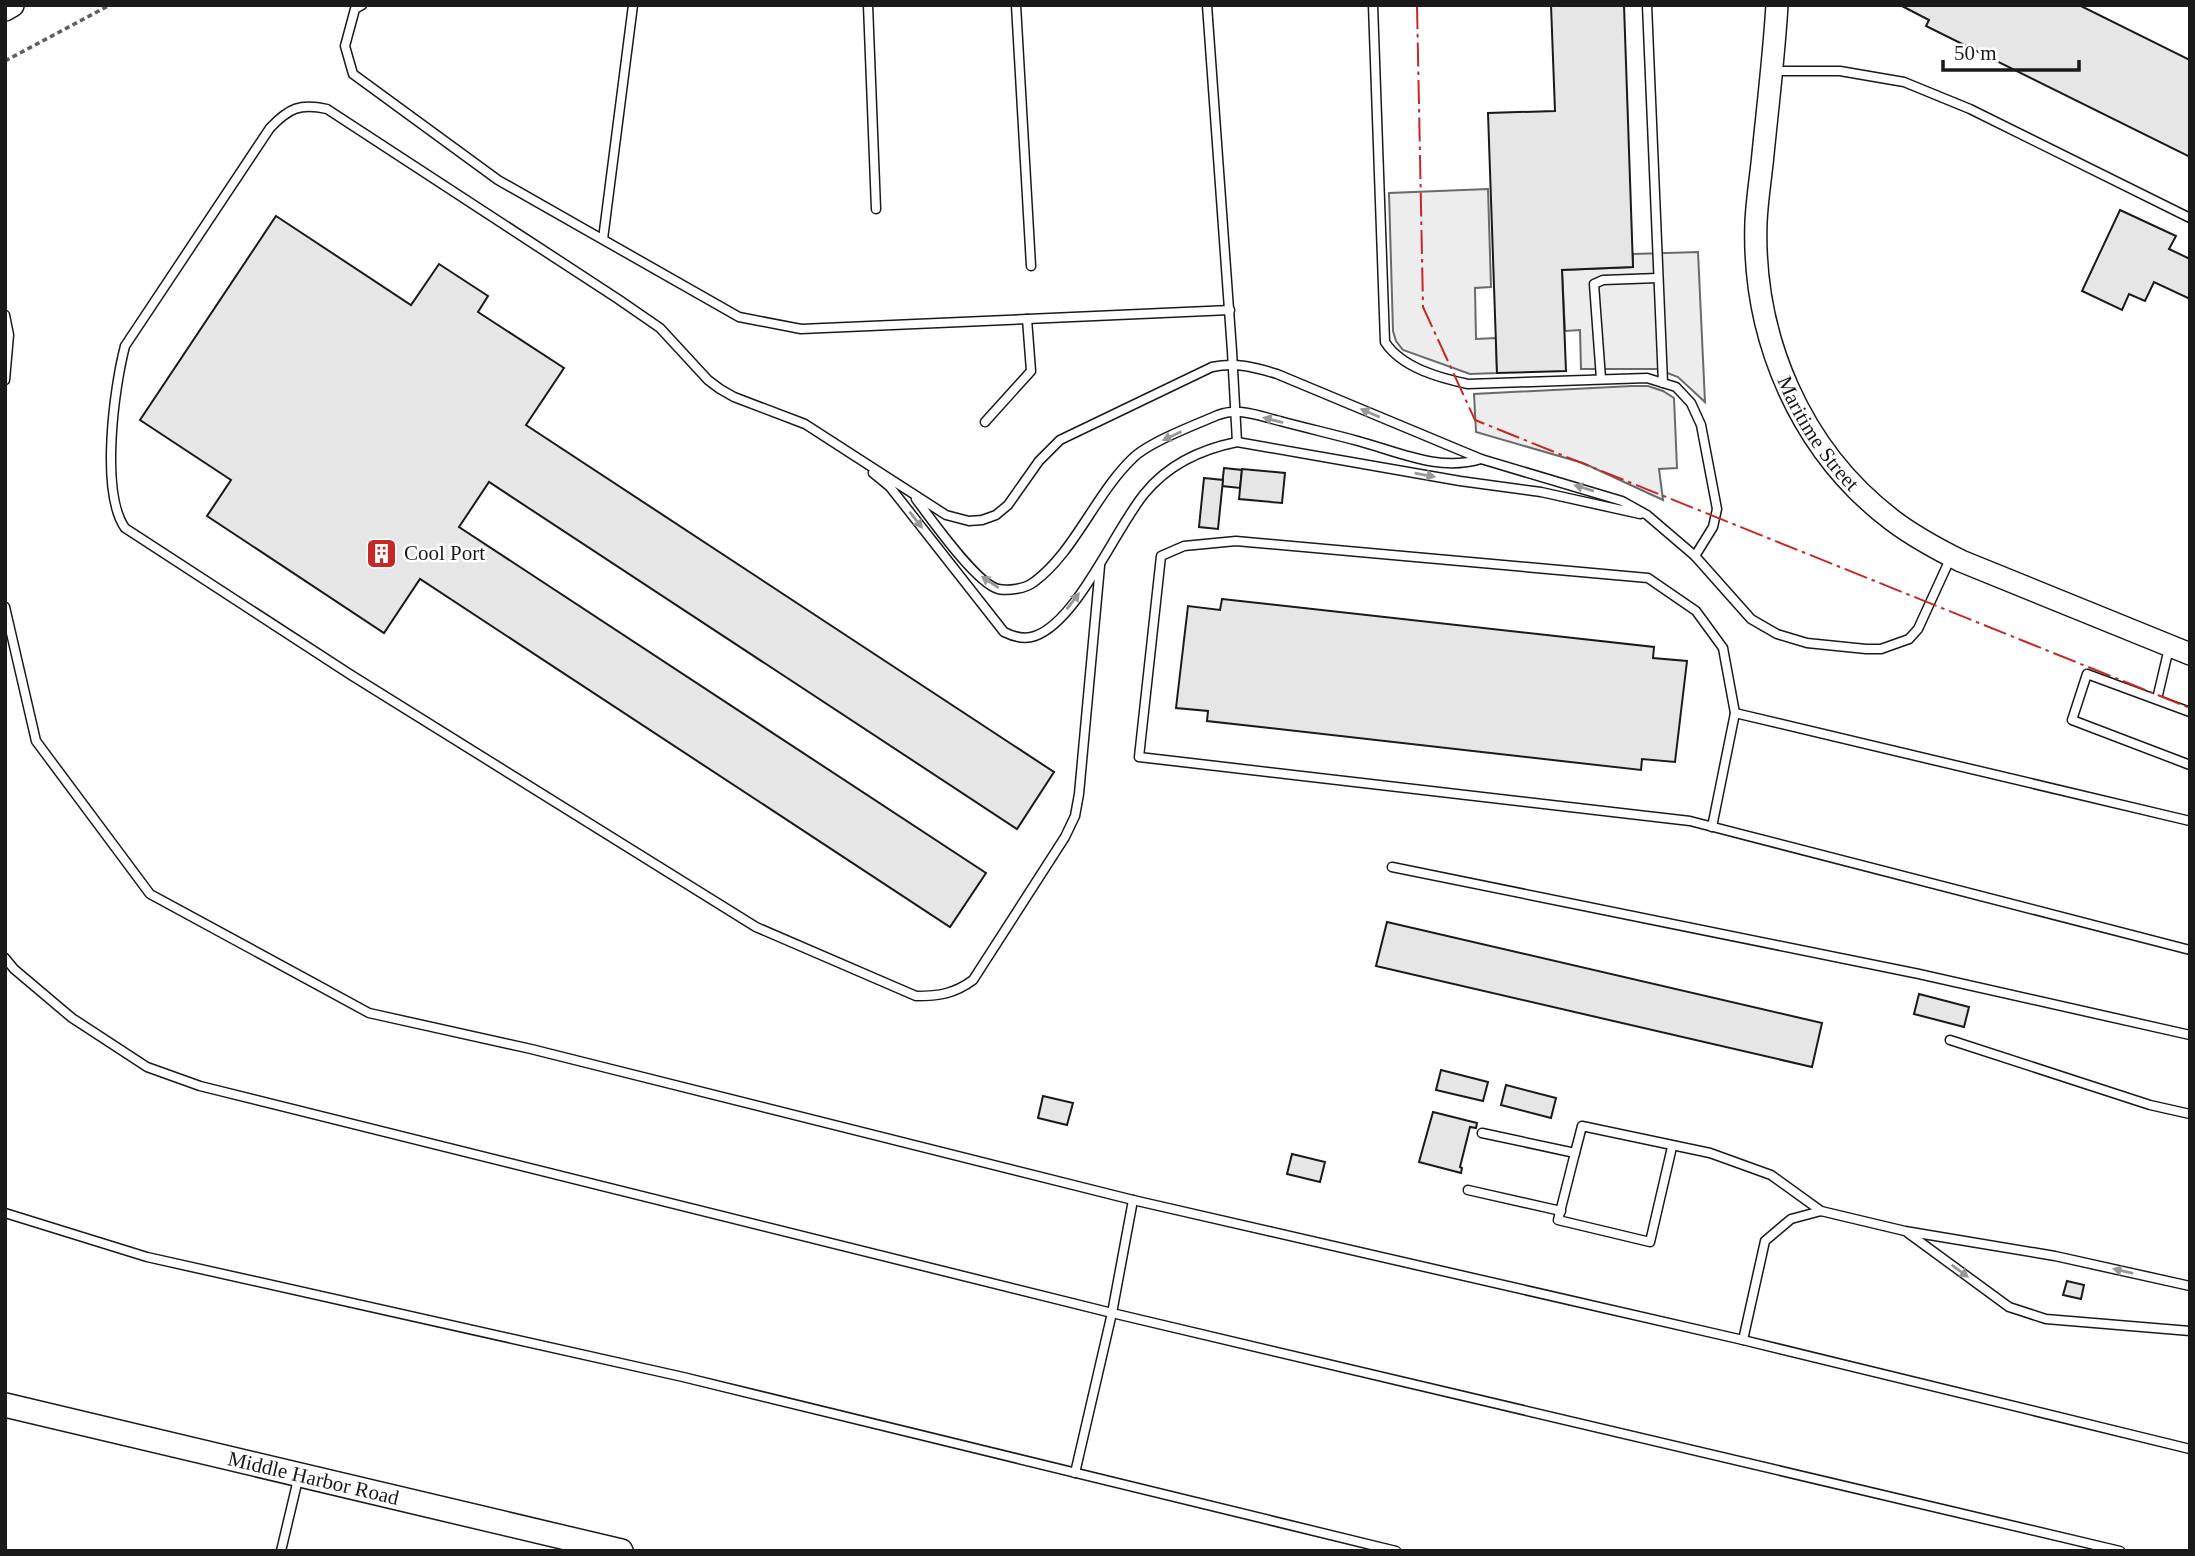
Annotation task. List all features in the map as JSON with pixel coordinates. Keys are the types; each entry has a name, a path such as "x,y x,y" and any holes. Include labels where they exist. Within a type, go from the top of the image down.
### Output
{"main road":[{"path":"5,9 12,5"},
{"name":"Middle Harbor Road","path":"5,1405 621,1551"}],"street":[{"name":"Maritime Street","path":"1777,5 1756,221 1756,261 1770,345 1786,387 1808,428 1835,465 1892,520 1951,556 2190,653"}],"lane":[{"path":"362,5 355,9 345,46 353,74 498,180 739,317 801,329 1230,310"},
{"path":"603,239 633,5"},
{"path":"868,5 876,209"},
{"path":"1016,5 1031,266"},
{"path":"1207,5 1237,442"},
{"path":"1373,5 1385,342 1397,357 1445,380 1468,384 1647,378 1676,387 1691,402 1701,425 1716,516 1713,527 1695,556"},
{"path":"1647,5 1662,383"},
{"path":"1772,71 1840,71 1904,82 1970,109 2190,218"},
{"path":"1100,566 1075,816 1065,837 973,980 959,990 940,996 916,996 756,927 351,675 125,528 116,508 111,442 114,394 125,346 270,128 284,113 299,107 314,106 327,110 660,328 708,380 720,389 805,424 946,515 969,521 996,515 1008,505 1039,461 1060,440 1212,367 1233,364 1248,365 1277,374 1482,459 1622,501 1647,515 1695,556 1751,619 1765,628 1807,643 1866,649 1896,645 1909,639 1918,629 1951,556"},
{"path":"1601,379 1594,284 1603,279 1658,278"},
{"path":"5,315 9,335 5,380"},
{"path":"985,422 1031,371 1027,319"},
{"path":"910,493 968,565 991,586 1000,589 1020,588 1034,582 1058,559 1102,494 1134,456 1200,423 1235,410 1357,440 1424,460 1463,465 1482,459"},
{"path":"852,453 890,488 1004,632 1013,636 1033,637 1052,626 1100,566 1144,494 1160,477 1178,464 1211,449 1237,442 1460,481 1541,492 1647,515"},
{"path":"1712,827 1735,713 1723,648 1696,611 1648,578 1236,541 1184,546 1161,556 1139,757 1690,821 1712,827 2190,950"},
{"path":"5,607 36,741 150,894 369,1013 531,1049 1133,1200 1743,1340 2190,1449"},
{"path":"2157,699 2170,645"},
{"path":"2190,712 2087,674 2071,720 2190,765"},
{"path":"1735,713 2190,821"},
{"path":"1392,867 1919,974 2190,1035"},
{"path":"5,958 14,969 72,1018 147,1067 200,1086 1112,1313 2120,1551"},
{"path":"1950,1040 2150,1105 2190,1114"},
{"path":"1672,1147 1650,1242 1559,1220 1582,1126 1710,1153 1771,1175 1821,1211 1905,1231 2055,1256 2190,1286"},
{"path":"1482,1133 1575,1153"},
{"path":"1468,1189 1561,1210"},
{"path":"1075,1473 1112,1313 1133,1200"},
{"path":"1743,1340 1765,1241 1791,1219 1821,1211"},
{"path":"5,1213 147,1256 683,1377 1396,1551"},
{"path":"1905,1231 2009,1307 2046,1319 2190,1331"},
{"path":"281,1551 299,1475"}],"path":[{"path":"5,61 110,5"}],"shaded area":[{"path":"1488,189 1491,287 1475,288 1476,339 1496,338 1497,373 1470,374 1403,350 1396,341 1393,331 1389,193"},
{"path":"1698,252 1705,402 1678,377 1657,369 1581,369 1580,330 1565,331 1562,270 1633,267 1633,254"},
{"path":"1648,386 1674,398 1677,468 1659,469 1663,500 1583,463 1476,432 1474,394"}],"building":[{"path":"1551,5 1624,5 1633,267 1562,270 1566,371 1497,373 1488,113 1555,111"},
{"path":"1900,5 2079,5 2190,60 2190,157 1926,26 1929,20"},
{"path":"2120,210 2176,236 2169,249 2190,259 2190,299 2154,282 2145,301 2129,294 2122,310 2082,291"},
{"name":"Cool Port","path":"276,216 411,305 439,264 488,296 478,312 564,368 526,425 1054,772 1017,829 489,482 459,527 986,873 950,927 420,579 384,633 207,516 231,480 140,420"},
{"path":"1224,468 1242,470 1240,488 1222,486"},
{"path":"1242,469 1285,473 1282,503 1239,499"},
{"path":"1204,478 1223,480 1218,529 1199,527"},
{"path":"1222,599 1654,647 1653,658 1687,661 1675,762 1642,759 1641,770 1207,721 1208,711 1176,708 1188,606 1220,610"},
{"path":"1387,922 1822,1023 1812,1067 1376,966"},
{"path":"1919,994 1969,1007 1964,1027 1914,1014"},
{"path":"1441,1070 1488,1082 1483,1101 1436,1090"},
{"path":"1506,1085 1556,1098 1551,1118 1501,1105"},
{"path":"1043,1096 1073,1103 1067,1125 1038,1118"},
{"path":"1433,1112 1477,1123 1476,1128 1470,1127 1460,1167 1461,1173 1419,1162"},
{"path":"1292,1154 1325,1162 1320,1182 1287,1174"},
{"path":"2067,1281 2084,1285 2081,1299 2063,1295"}],"power":[{"path":"1417,5 1423,307 1475,420 2190,708"}],"place":[{"name":"Cool Port","path":"381,553"}]}
